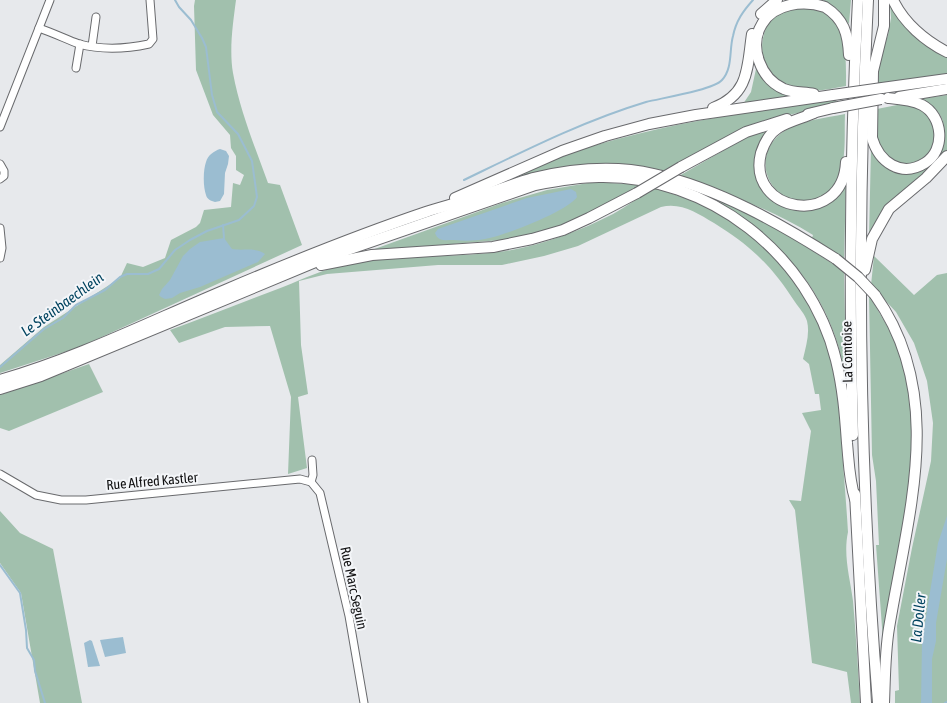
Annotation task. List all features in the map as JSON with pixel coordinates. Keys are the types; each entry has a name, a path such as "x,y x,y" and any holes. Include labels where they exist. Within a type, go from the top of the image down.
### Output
{"highway":[{"path":"696,115 726,104 737,94 745,79 752,33 756,23 762,14 777,0"},
{"name":"La Comtoise","path":"858,0 854,70 850,296 855,499 866,703"},
{"name":"La Comtoise","path":"868,0 862,117 860,295 864,479 878,703"},
{"path":"884,0 884,26 876,51 873,71 872,138 875,149 880,157 891,165 903,168 926,163 934,153 939,140 938,123 934,115 921,104 909,100 884,99"},
{"path":"893,0 914,28 925,38 947,52"},
{"path":"832,95 796,92 785,89 768,78 760,64 757,51 757,35 762,24 771,13 783,5 794,1 822,5 831,11 846,28 850,60 854,70"},
{"path":"427,212 562,151 649,124 696,115 947,79"},
{"path":"296,271 372,255 493,247 532,239 563,230 589,218 746,132 814,112 947,88"},
{"path":"814,112 778,128 765,143 760,158 760,166 764,181 772,194 794,206 811,206 826,200 841,182 846,168 847,154 852,146"},
{"path":"860,295 865,276 866,261 878,226 889,209 926,178 947,156"},
{"path":"0,380 25,373 100,344 293,261 427,212 533,178 566,172 619,170 653,174 691,185 753,211 793,232 836,259 858,277 875,295 895,323 915,364 921,384 925,439 922,470 889,629 884,703"},
{"path":"0,389 41,376 338,253 535,185 566,179 600,177 635,180 664,185 693,195 741,221 764,239 802,284 817,309 828,335 840,378 845,412 849,480 855,499"}],"street":[{"path":"0,126 50,0"},
{"path":"39,28 80,44 120,48 143,46 152,42 153,39 150,0"},
{"path":"92,46 96,17"},
{"path":"76,68 80,44"},
{"path":"0,164 4,171 4,176 0,180"},
{"path":"0,228 2,248 0,258"},
{"path":"311,482 313,474 312,460"},
{"name":"Rue Alfred Kastler","path":"0,474 36,495 61,500 94,499 300,479 311,482"},
{"name":"Rue Marc Seguin","path":"311,482 320,493 349,616 364,703"}],"green space":[{"path":"195,0 236,0 231,55 240,101 268,183 280,185 302,245 80,347 0,373 0,365 44,327 120,278 127,263 143,267 165,258 171,240 196,227 200,223 204,210 231,207 233,183 240,185 244,175 236,170 236,156 231,148 230,135 213,115 196,70"},
{"path":"823,0 851,0 849,24 837,9"},
{"path":"890,2 914,34 929,46 947,56 947,75 878,85 879,61 888,35 891,18"},
{"path":"798,5 825,10 833,16 838,24 844,44 846,86 815,91 797,89 779,81 768,69 762,52 762,43 767,27 776,15"},
{"path":"756,69 774,88 798,97 743,104 751,92"},
{"path":"947,95 947,150 869,238 871,147 882,165 902,173 938,156 944,141 943,122 932,106 919,99"},
{"path":"836,99 837,104 767,120 667,171 611,163 566,166 510,179 552,160 585,148 625,137 715,118"},
{"path":"902,104 924,110 932,117 934,122 935,142 931,153 917,163 898,163 882,152 878,143 876,130 877,109"},
{"path":"845,114 843,163 834,185 825,195 813,200 797,200 784,196 774,187 768,176 765,164 768,151 774,140 786,130 800,124"},
{"path":"774,129 756,165 775,201 788,208 802,211 817,208 846,181 844,261 812,238 813,235 781,217 679,176 747,137"},
{"path":"594,182 643,185 589,215 553,229 513,239 369,251 502,203 547,190"},
{"path":"655,188 686,198 708,208 738,227 759,244 779,263 796,284 822,331 831,356 839,395 848,532 847,558 853,601 860,703 851,703 847,672 812,663 795,510 789,500 801,501 811,431 802,413 821,410 819,394 815,394 809,364 803,359 808,335 807,321 777,277 750,248 727,231 689,209 675,206 661,207 578,246 502,265 438,265 327,274 299,281 301,345 308,394 298,397 307,468 288,474 291,397 270,326 225,327 179,343 170,330 331,268 347,264 386,258 466,255 506,251 547,241 574,232 600,220"},
{"path":"703,195 723,202 775,227 844,271 846,377 837,341 825,312 813,290 799,271 765,237 746,222"},
{"path":"874,256 914,295 937,275 947,273 947,703 895,703 895,691 899,690 897,626 931,461 933,423 927,381 914,343 896,312 871,285"},
{"path":"869,295 914,372 921,413 920,447 883,641 876,545 879,545 876,481 872,455"},
{"path":"89,364 103,392 9,431 0,428 0,395"},
{"path":"0,511 20,533 53,549 82,703 40,703 21,593 0,563"}],"water":[{"path":"220,149 226,151 229,156 225,173 224,194 220,201 215,202 209,200 207,196 204,188 204,174 208,157"},
{"path":"571,189 576,192 577,197 571,203 549,216 506,233 485,239 466,241 443,240 436,236 435,233 438,229 527,198"},
{"path":"224,238 232,249 254,250 265,254 258,262 200,287 180,293 172,298 165,299 159,295 170,280 183,256 190,249 200,242"},
{"name":"La Doller","path":"947,516 947,559 932,659 932,703 921,703 922,641 938,543"},
{"path":"123,637 126,653 105,657 100,640"},
{"path":"92,641 100,666 88,667 84,643"}],"waterway":[{"name":"Le Steinbaechlein","path":"0,367 44,329 63,318 76,305 105,290 120,277 127,274 148,274 159,269 175,250 190,240 207,231 239,220 254,206 257,197 252,161 238,134 217,112 212,95 206,47 191,20 175,0"},
{"path":"464,180 554,137 599,118 646,102 717,84 728,70 732,41 738,21 753,0"},
{"path":"223,225 224,238"},
{"name":"Le Steinbaechlein","path":"0,565 20,593 27,648 34,660 35,671 45,703"}]}
